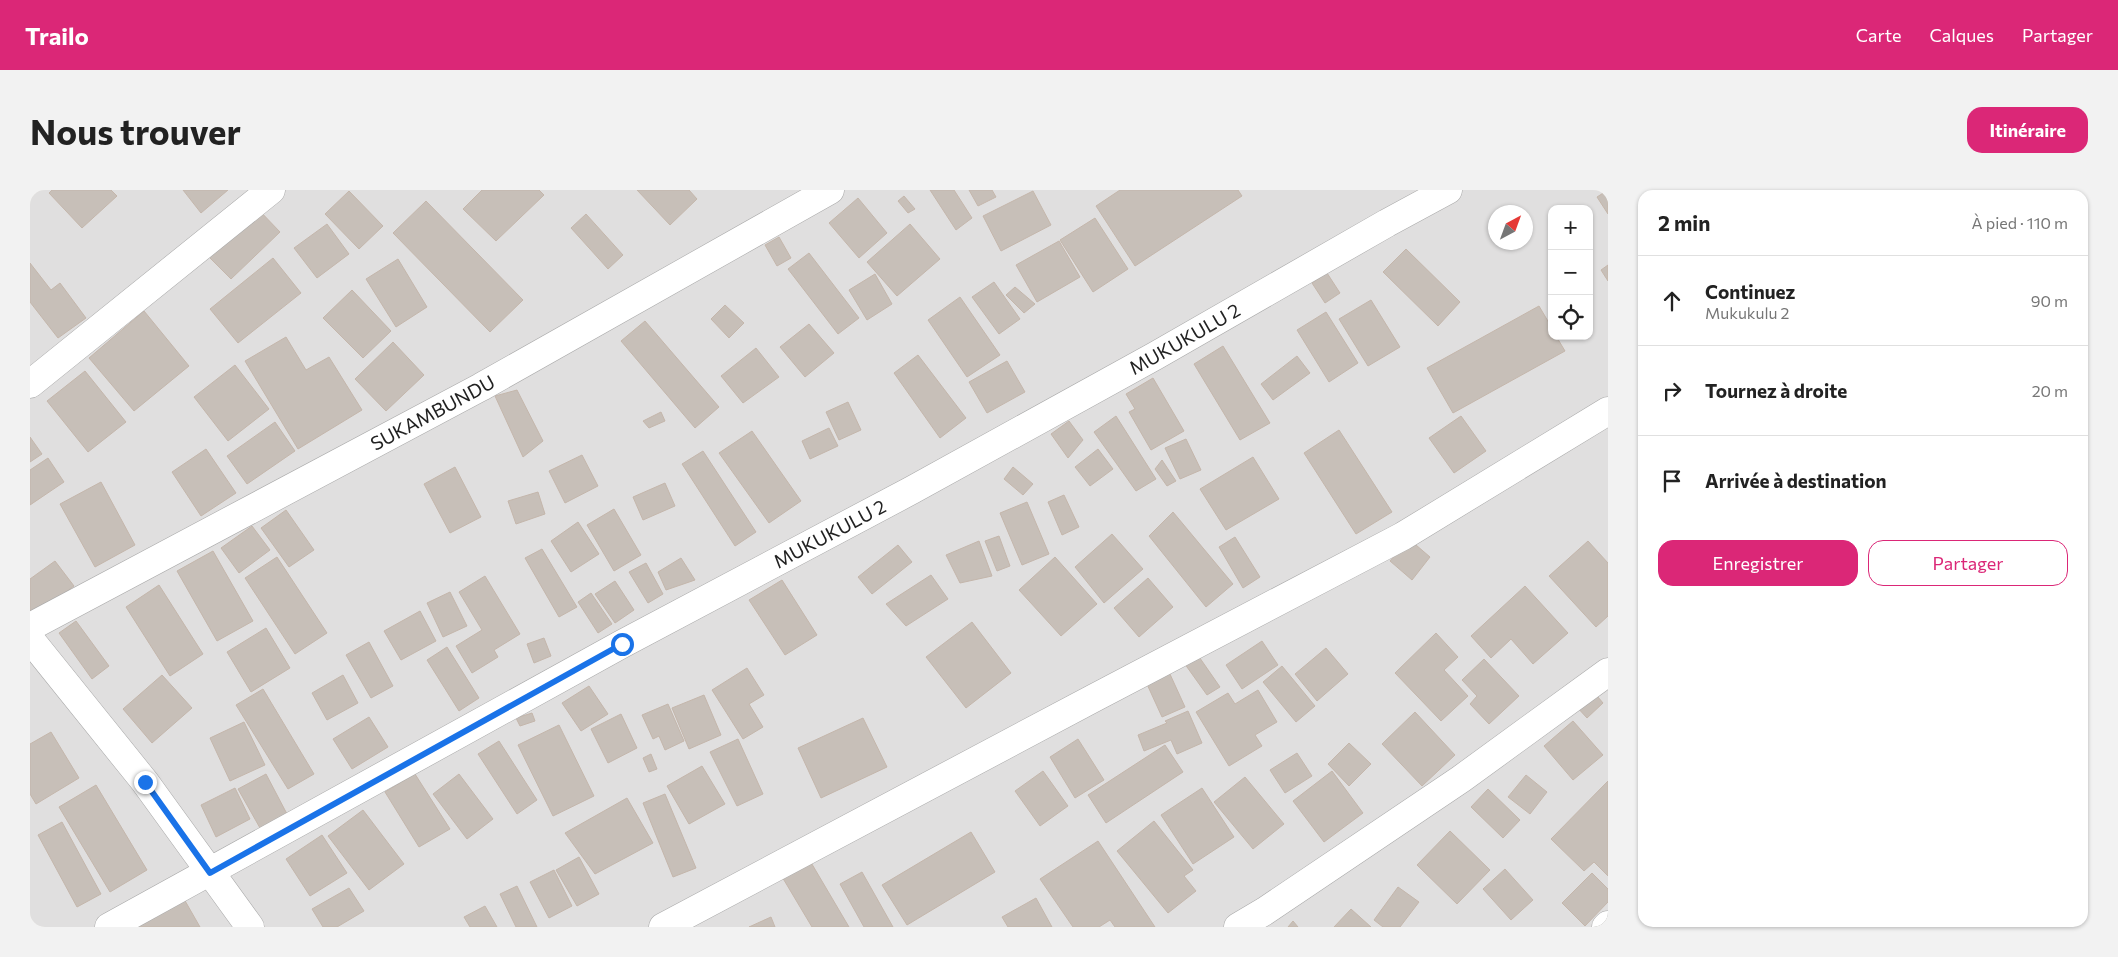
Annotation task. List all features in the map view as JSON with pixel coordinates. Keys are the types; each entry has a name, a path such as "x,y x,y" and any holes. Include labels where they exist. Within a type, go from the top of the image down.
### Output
{"street":[{"path":"30,384 271,190"},
{"name":"SUKAMBUNDU","path":"30,627 481,386 830,190"},
{"name":"MUKUKULU 2","path":"109,927 210,873 622,644 921,485 1146,361 1386,223 1448,190"},
{"path":"662,927 1403,536 1608,411"},
{"path":"30,639 145,782 250,927"},
{"path":"1238,927 1265,911 1461,779 1608,672"}],"shaded area":[{"path":"30,190 1608,190 1608,927 30,927"}],"building":[{"path":"52,190 111,190 117,196 82,228 49,193"},
{"path":"183,190 228,190 201,213"},
{"path":"482,190 539,190 544,195 496,241 463,209"},
{"path":"637,190 689,190 697,199 670,225"},
{"path":"930,190 954,190 972,218 956,230"},
{"path":"969,190 992,190 996,197 978,206"},
{"path":"1120,190 1238,190 1242,196 1135,266 1096,206"},
{"path":"1608,190 1608,214 1597,197"},
{"path":"349,191 383,226 359,249 325,214"},
{"path":"1033,191 1051,225 1001,251 983,216"},
{"path":"904,196 915,209 908,213 898,201"},
{"path":"858,198 887,233 859,258 829,223"},
{"path":"426,201 523,300 490,332 393,233"},
{"path":"256,207 280,232 231,279 207,255"},
{"path":"586,214 623,255 608,269 571,228"},
{"path":"1095,218 1128,269 1093,292 1060,240"},
{"path":"327,224 349,254 317,278 294,248"},
{"path":"910,224 940,259 897,296 867,262"},
{"path":"779,237 791,258 777,266 765,245"},
{"path":"1059,241 1080,277 1037,302 1016,265"},
{"path":"1406,249 1460,302 1438,326 1383,272"},
{"path":"809,253 859,318 838,334 788,269"},
{"path":"273,258 301,293 238,343 210,309"},
{"path":"398,259 427,307 396,327 366,279"},
{"path":"30,263 51,290 60,283 86,318 58,338 30,302"},
{"path":"1608,265 1608,281 1601,270"},
{"path":"1327,273 1340,293 1325,303 1312,283"},
{"path":"875,274 892,304 867,320 849,290"},
{"path":"994,282 1020,319 999,334 972,297"},
{"path":"1015,287 1035,304 1024,313 1006,295"},
{"path":"352,290 391,331 363,358 323,318"},
{"path":"960,297 1000,355 967,377 928,320"},
{"path":"1371,300 1400,347 1368,366 1339,319"},
{"path":"725,305 744,323 729,338 711,319"},
{"path":"1539,306 1548,321 1548,340 1558,340 1565,351 1453,413 1427,368"},
{"path":"144,311 189,366 134,411 89,358"},
{"path":"1326,312 1358,363 1329,382 1297,330"},
{"path":"645,321 719,407 695,428 621,341"},
{"path":"809,324 834,353 805,377 780,347"},
{"path":"286,337 306,370 329,357 362,410 298,449 245,361"},
{"path":"393,342 424,375 386,411 355,379"},
{"path":"1223,346 1270,423 1240,440 1194,364"},
{"path":"756,348 779,377 743,403 721,376"},
{"path":"918,355 966,418 940,438 894,373"},
{"path":"1297,356 1310,373 1273,400 1261,384"},
{"path":"1007,361 1025,392 987,413 969,382"},
{"path":"235,365 269,409 228,441 194,397"},
{"path":"85,371 126,422 88,452 47,401"},
{"path":"1153,378 1184,431 1151,450 1129,412 1135,409 1126,394"},
{"path":"517,390 543,441 523,457 495,396"},
{"path":"848,402 861,430 839,440 826,412"},
{"path":"661,412 665,421 649,428 643,421"},
{"path":"1116,416 1156,479 1136,491 1094,432"},
{"path":"1461,416 1486,451 1454,473 1429,438"},
{"path":"1069,421 1083,440 1068,458 1051,434"},
{"path":"275,422 295,451 247,484 227,456"},
{"path":"829,428 838,446 810,459 802,441"},
{"path":"1339,430 1392,512 1356,534 1304,453"},
{"path":"752,431 801,501 769,523 719,453"},
{"path":"30,437 42,454 30,462"},
{"path":"1186,439 1201,470 1180,479 1165,448"},
{"path":"206,449 236,493 201,516 172,472"},
{"path":"1098,449 1113,469 1090,486 1075,467"},
{"path":"703,451 756,532 735,546 682,464"},
{"path":"582,455 598,486 565,503 549,471"},
{"path":"1253,457 1279,499 1226,530 1200,489"},
{"path":"48,458 64,482 30,505 30,470"},
{"path":"1162,460 1176,481 1167,486 1155,469"},
{"path":"455,467 481,517 450,533 424,484"},
{"path":"1013,467 1033,484 1023,495 1004,479"},
{"path":"101,482 135,545 95,567 60,504"},
{"path":"665,483 675,506 643,520 633,497"},
{"path":"538,492 545,514 516,524 508,501"},
{"path":"1064,495 1079,527 1062,535 1048,502"},
{"path":"1027,502 1049,554 1022,565 1000,513"},
{"path":"614,509 641,555 614,571 587,525"},
{"path":"286,510 314,550 289,567 261,528"},
{"path":"1173,512 1233,584 1206,607 1149,536"},
{"path":"578,522 599,554 571,572 551,541"},
{"path":"252,526 270,550 239,573 221,548"},
{"path":"1112,534 1143,569 1104,603 1075,567"},
{"path":"999,536 1010,566 997,571 985,541"},
{"path":"1235,537 1260,577 1243,588 1219,547"},
{"path":"1409,539 1430,557 1412,580 1390,561"},
{"path":"979,541 992,576 960,583 946,555"},
{"path":"1588,541 1608,563 1608,616 1596,627 1549,576"},
{"path":"898,545 912,562 872,594 858,577"},
{"path":"542,549 577,607 559,617 525,558"},
{"path":"213,551 253,621 217,641 177,571"},
{"path":"277,557 327,633 295,654 245,578"},
{"path":"1055,557 1097,604 1061,636 1019,590"},
{"path":"681,558 695,580 666,590 658,572"},
{"path":"55,561 74,586 30,619 30,579"},
{"path":"646,563 663,594 648,603 629,572"},
{"path":"931,575 948,599 906,626 886,604"},
{"path":"485,576 520,634 494,650 498,657 472,673 456,646 482,630 459,592"},
{"path":"1148,578 1173,607 1139,637 1114,608"},
{"path":"782,580 817,635 785,655 749,600"},
{"path":"615,581 634,610 615,623 595,594"},
{"path":"159,585 203,654 170,676 126,607"},
{"path":"1525,586 1568,633 1533,664 1511,639 1491,658 1471,636"},
{"path":"450,592 467,626 443,637 427,603"},
{"path":"591,593 612,624 598,633 578,602"},
{"path":"420,611 436,641 401,660 384,631"},
{"path":"76,621 109,666 92,679 59,633"},
{"path":"972,622 1011,673 966,708 926,657"},
{"path":"266,628 290,668 251,692 227,652"},
{"path":"1436,633 1458,657 1444,670 1468,696 1441,721 1395,673"},
{"path":"544,638 551,656 534,663 527,644"},
{"path":"1262,641 1278,665 1242,689 1226,665"},
{"path":"369,642 393,686 371,698 346,655"},
{"path":"447,647 479,698 459,711 427,660"},
{"path":"1326,648 1348,674 1317,701 1295,674"},
{"path":"1195,651 1220,687 1207,695 1182,660"},
{"path":"1484,659 1519,696 1489,724 1470,704 1477,696 1462,680"},
{"path":"1282,666 1315,706 1296,722 1263,682"},
{"path":"747,668 764,695 749,704 763,727 743,739 712,690"},
{"path":"1169,672 1185,707 1162,717 1146,682"},
{"path":"162,675 192,708 152,743 123,709"},
{"path":"343,675 358,703 327,720 312,693"},
{"path":"589,686 608,714 581,731 562,703"},
{"path":"263,689 314,774 288,789 236,705"},
{"path":"1258,690 1277,722 1255,735 1262,746 1229,766 1196,712 1228,693 1235,704"},
{"path":"1593,691 1603,703 1587,718 1576,706"},
{"path":"704,695 721,735 689,749 672,708"},
{"path":"668,704 684,741 665,750 659,736 653,739 642,715"},
{"path":"1188,711 1202,743 1177,754 1171,740 1144,751 1138,735 1167,723 1165,721"},
{"path":"1415,712 1455,755 1422,786 1382,744"},
{"path":"532,713 535,721 520,726 516,718"},
{"path":"621,714 637,748 608,763 591,729"},
{"path":"369,717 388,747 352,769 333,739"},
{"path":"863,718 887,767 821,798 798,748"},
{"path":"1573,721 1603,755 1573,780 1544,746"},
{"path":"244,722 265,765 230,781 210,738"},
{"path":"559,725 594,796 553,816 518,745"},
{"path":"51,732 79,778 36,804 30,794 30,744"},
{"path":"738,739 763,794 737,806 710,752"},
{"path":"1078,739 1104,780 1075,798 1050,757"},
{"path":"499,741 537,800 517,814 478,754"},
{"path":"1349,743 1371,764 1349,786 1328,764"},
{"path":"1165,745 1183,772 1106,823 1088,795"},
{"path":"1297,753 1312,776 1285,793 1270,770"},
{"path":"651,754 657,769 649,772 643,758"},
{"path":"702,766 725,804 689,824 667,786"},
{"path":"1043,771 1068,806 1040,826 1015,791"},
{"path":"1332,771 1363,813 1324,842 1293,801"},
{"path":"266,774 287,814 260,828 238,789"},
{"path":"415,774 450,829 419,847 385,792"},
{"path":"459,774 493,819 467,839 433,794"},
{"path":"1526,775 1547,792 1530,814 1508,797"},
{"path":"1245,777 1284,824 1253,849 1214,802"},
{"path":"1608,781 1608,876 1594,862 1584,871 1551,839"},
{"path":"96,785 147,870 110,892 59,807"},
{"path":"235,788 250,819 216,837 201,805"},
{"path":"1202,788 1234,837 1193,864 1161,815"},
{"path":"1488,789 1520,820 1503,838 1471,807"},
{"path":"665,794 696,868 673,877 643,803"},
{"path":"627,798 653,843 595,874 565,833"},
{"path":"363,810 404,864 369,890 328,836"},
{"path":"1154,821 1193,870 1184,876 1196,891 1168,913 1117,851"},
{"path":"62,822 101,894 77,907 38,835"},
{"path":"1450,831 1490,870 1457,904 1417,865"},
{"path":"971,832 995,872 907,925 882,885"},
{"path":"322,835 347,873 310,896 286,859"},
{"path":"1098,841 1155,927 1115,927 1110,920 1099,927 1073,927 1040,879"},
{"path":"806,854 849,927 812,927 778,870"},
{"path":"579,857 599,894 577,906 556,870"},
{"path":"1505,869 1533,900 1511,920 1483,889"},
{"path":"554,870 572,906 549,918 530,882"},
{"path":"862,872 893,927 864,927 840,884"},
{"path":"1592,873 1608,889 1608,902 1585,926 1562,903"},
{"path":"517,886 537,927 516,927 500,894"},
{"path":"1398,887 1419,902 1400,927 1383,927 1374,920"},
{"path":"349,888 364,911 337,927 323,927 312,909"},
{"path":"1036,898 1052,927 1008,927 1002,917"},
{"path":"184,899 200,927 133,927"},
{"path":"485,906 497,927 470,927 464,917"},
{"path":"1351,909 1371,927 1334,927"},
{"path":"771,917 775,927 749,927"},
{"path":"1293,921 1298,927 1288,927"}],"route":[{"path":"145,782 210,873 622,644"}]}
